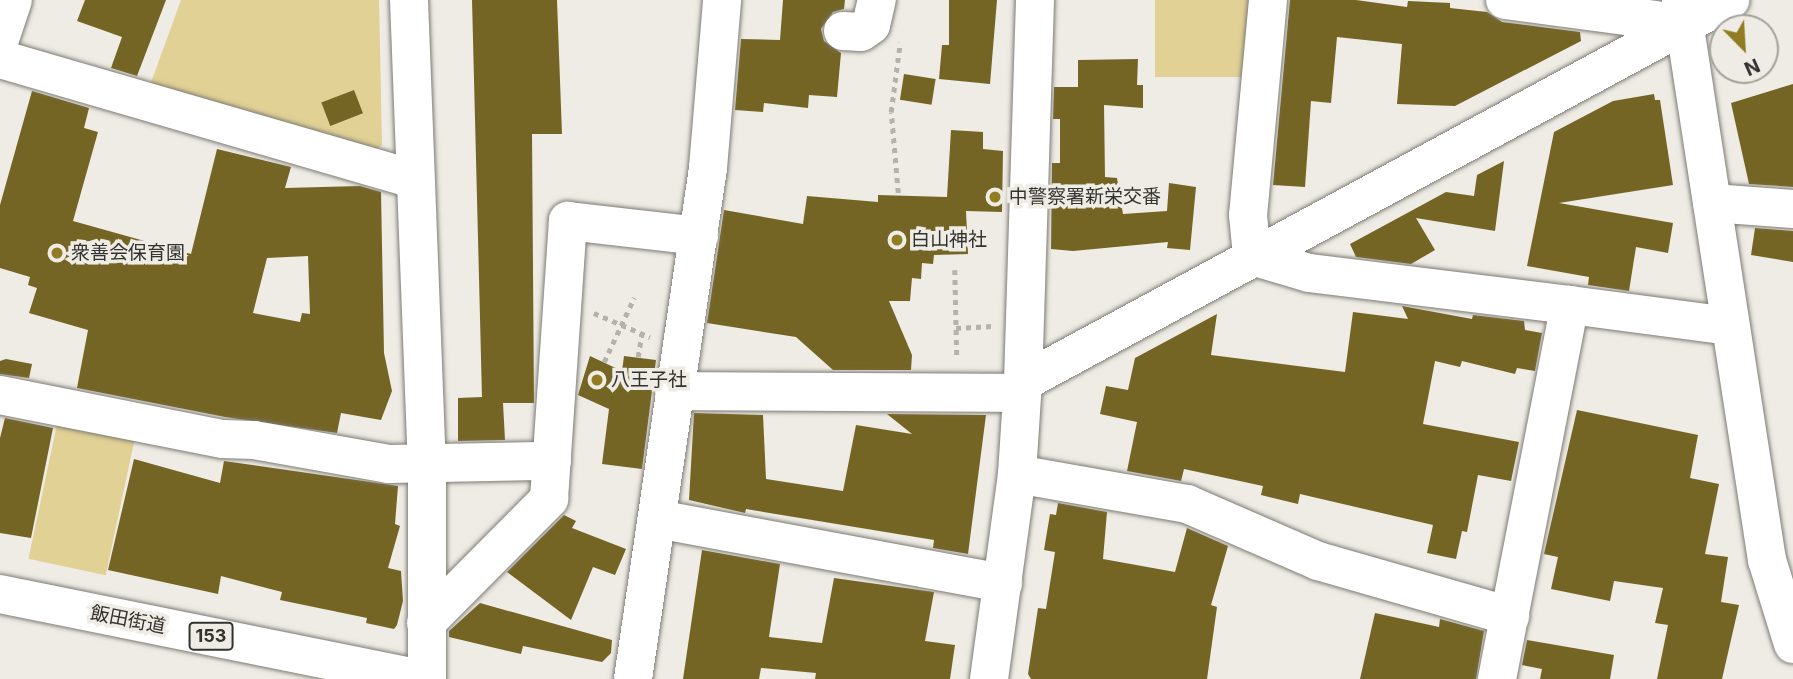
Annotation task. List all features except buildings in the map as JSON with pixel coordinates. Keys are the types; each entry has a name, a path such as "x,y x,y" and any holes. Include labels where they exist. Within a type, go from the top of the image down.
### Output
{"main road":[{"path":"0,38 13,0"},
{"path":"410,0 413,179 427,466 427,679"},
{"path":"633,679 699,236 722,0"},
{"path":"843,31 861,32 871,25 877,0"},
{"path":"989,679 1017,474 1035,0"},
{"path":"1252,256 1248,215 1268,0"},
{"path":"1505,0 1682,12"},
{"path":"674,391 1022,387 1682,12 1730,0"},
{"path":"1682,12 1730,326 1780,562 1793,644"},
{"path":"0,59 413,179"},
{"path":"1712,204 1793,209"},
{"path":"426,623 549,499 568,222 699,236"},
{"path":"1252,256 1309,273 1730,326"},
{"path":"1497,679 1570,305"},
{"path":"0,396 223,439 427,466 552,461"},
{"path":"1017,474 1187,504 1318,561 1510,616"},
{"path":"657,519 1003,583"},
{"name":"飯田街道","path":"0,594 421,679"}],"path":[{"path":"898,193 891,112 901,38"},
{"path":"955,270 957,367"},
{"path":"604,362 634,298"},
{"path":"562,312 600,314 660,342"},
{"path":"956,328 993,326"},
{"path":"638,358 642,333"}],"shaded area":[{"path":"181,0 379,0 382,145 370,153 149,88"},
{"path":"1155,0 1254,0 1254,77 1155,77"},
{"path":"59,415 136,431 106,575 28,559"}],"place":[{"name":"中警察署新栄交番","path":"995,197"},
{"name":"白山神社","path":"897,240"},
{"name":"衆善会保育園","path":"57,253"},
{"name":"八王子社","path":"597,380"}]}
